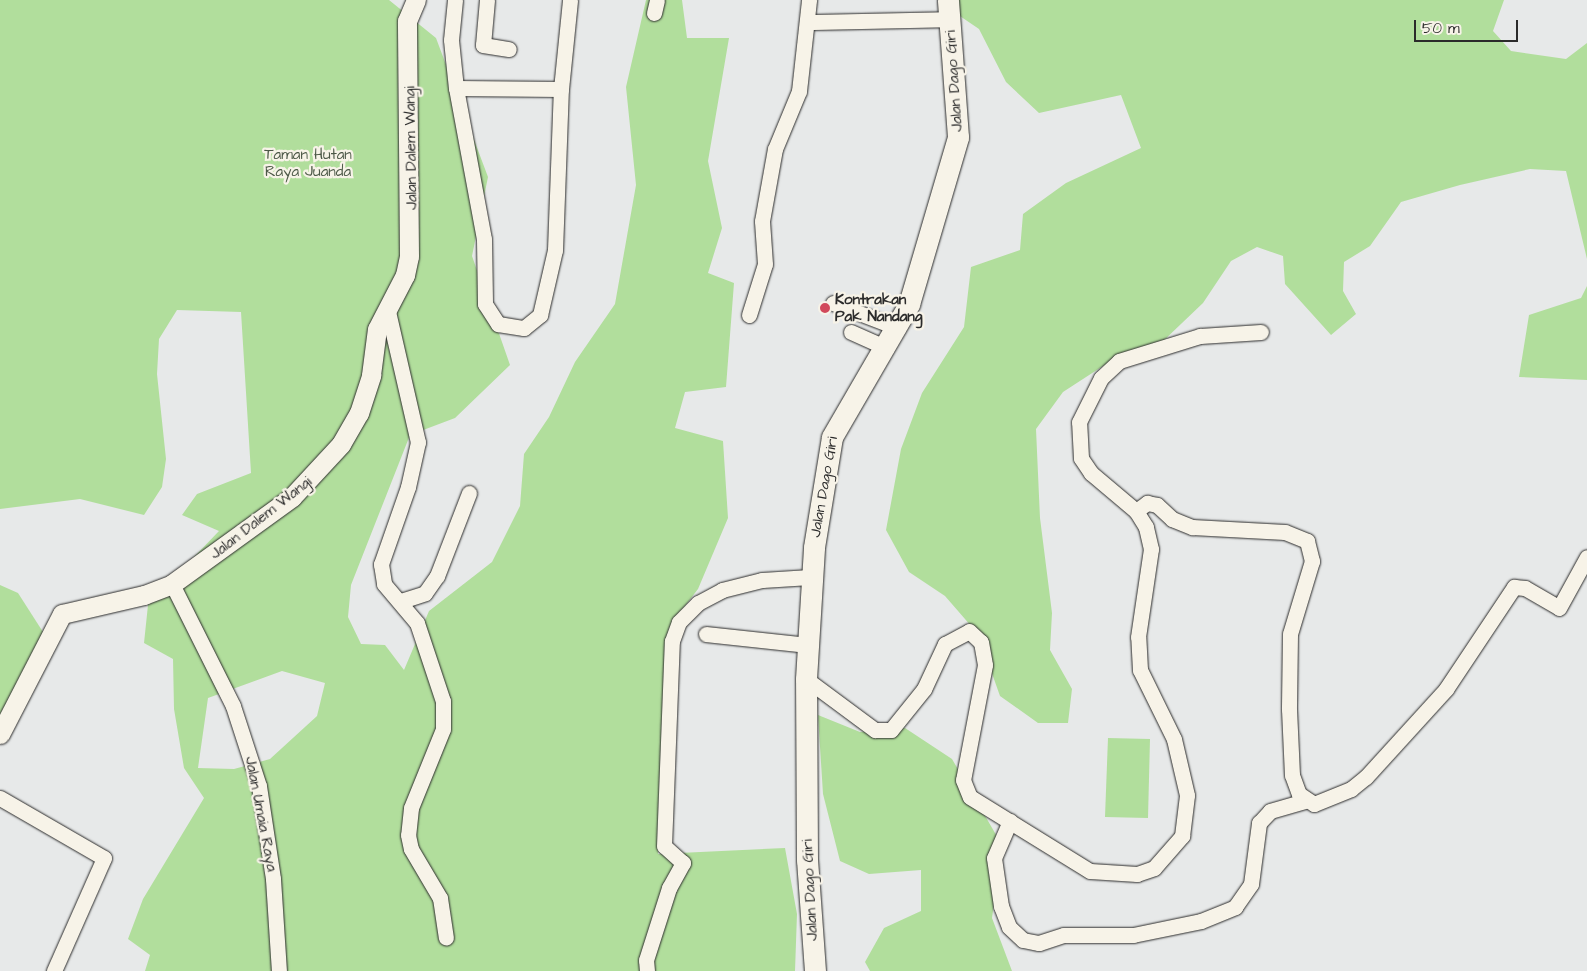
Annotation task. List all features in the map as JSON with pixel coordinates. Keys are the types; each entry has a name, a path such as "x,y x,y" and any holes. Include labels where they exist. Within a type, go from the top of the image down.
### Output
{"main road":[{"name":"Jalan Dago Giri","path":"815,971 807,860 806,679 810,577 832,437 898,328 926,259 958,137 949,9"}],"street":[{"name":"Jalan Dalem Wangi","path":"0,734 62,614 144,595 172,584 292,497 341,444 359,413 371,375 377,329 387,306 405,275 413,233 407,21 416,0"},
{"path":"455,0 451,40 456,88 484,239 485,304 498,324 515,329 533,324 540,315 555,250 561,89 570,0"},
{"path":"487,0 483,45 509,48"},
{"path":"749,315 765,264 762,220 776,149 795,108 809,22 809,0"},
{"path":"809,22 949,9"},
{"path":"456,88 561,89"},
{"path":"833,303 898,328"},
{"path":"387,306 418,442 408,487 381,564 384,584 418,623 443,701 443,729 412,808 408,835 440,898 446,938"},
{"path":"851,332 887,348"},
{"path":"806,679 875,730 891,730 924,688 945,644 962,632 976,635 982,642 985,674 963,780 970,797 1090,871 1138,874 1154,868 1182,836 1187,795 1183,768 1174,740 1140,670 1138,637 1152,550 1146,527 1136,511 1091,473 1077,442 1079,422 1101,378 1120,361 1154,348 1200,336 1261,332"},
{"path":"400,601 426,593 438,576 469,493"},
{"path":"1136,511 1147,503 1157,505 1172,519 1192,527 1285,532 1307,541 1312,561 1290,634 1289,709 1292,775 1306,801"},
{"path":"1010,821 994,858 1001,906 1010,927 1023,940 1039,943 1064,935 1133,935 1201,921 1235,907 1251,884 1258,823 1270,811 1306,801 1328,800 1366,777 1446,688 1514,587 1525,588 1559,608 1587,557"},
{"path":"647,971 646,960 668,888 683,863 664,846 672,641 679,622 698,603 722,590 762,580 810,577"},
{"name":"Jalan Umaia Raya","path":"172,584 234,706 259,786 273,879 279,971"},
{"path":"706,634 807,645"},
{"path":"0,798 104,858 54,971"}],"green space":[{"name":"Taman Hutan Raya Juanda","path":"0,0 389,0 436,38 488,177 472,256 510,365 455,418 410,435 351,585 348,617 361,644 385,645 404,670 429,611 492,562 520,506 524,454 549,417 575,362 615,304 636,185 626,87 646,0 682,0 687,38 729,38 708,161 722,228 708,273 734,283 726,387 685,392 675,428 723,441 728,518 698,589 675,619 658,854 785,848 797,914 795,971 145,971 150,955 128,939 143,899 204,798 184,768 174,709 173,659 144,643 148,605 219,531 182,515 197,494 251,473 241,312 177,310 159,339 157,374 166,459 162,487 144,515 80,499 0,509","holes":["282,671 325,683 317,716 270,759 234,769 198,768 208,698"]},
{"path":"950,0 1504,0 1493,31 1511,51 1566,59 1587,43 1587,259 1566,171 1530,169 1460,185 1401,202 1370,246 1344,262 1343,291 1356,314 1331,335 1285,284 1283,256 1257,247 1231,261 1203,303 1160,344 1103,366 1063,392 1036,429 1040,518 1052,613 1050,650 1072,689 1068,723 1038,723 1000,696 978,634 945,596 909,572 886,530 901,449 922,393 964,327 971,267 1020,250 1023,214 1066,183 1141,148 1121,95 1039,113 1006,82 979,29 951,10"},
{"path":"1587,286 1587,380 1519,377 1529,315 1581,298"},
{"path":"0,585 18,593 43,632 0,719"},
{"path":"818,715 860,732 905,728 952,759 1002,845 992,918 1012,971 870,971 865,962 884,928 921,911 921,870 869,874 840,861 823,794"},
{"path":"1108,738 1150,739 1148,818 1105,817"}],"place":[{"name":"Kontrakan Pak Nandang","path":"825,308"}]}
